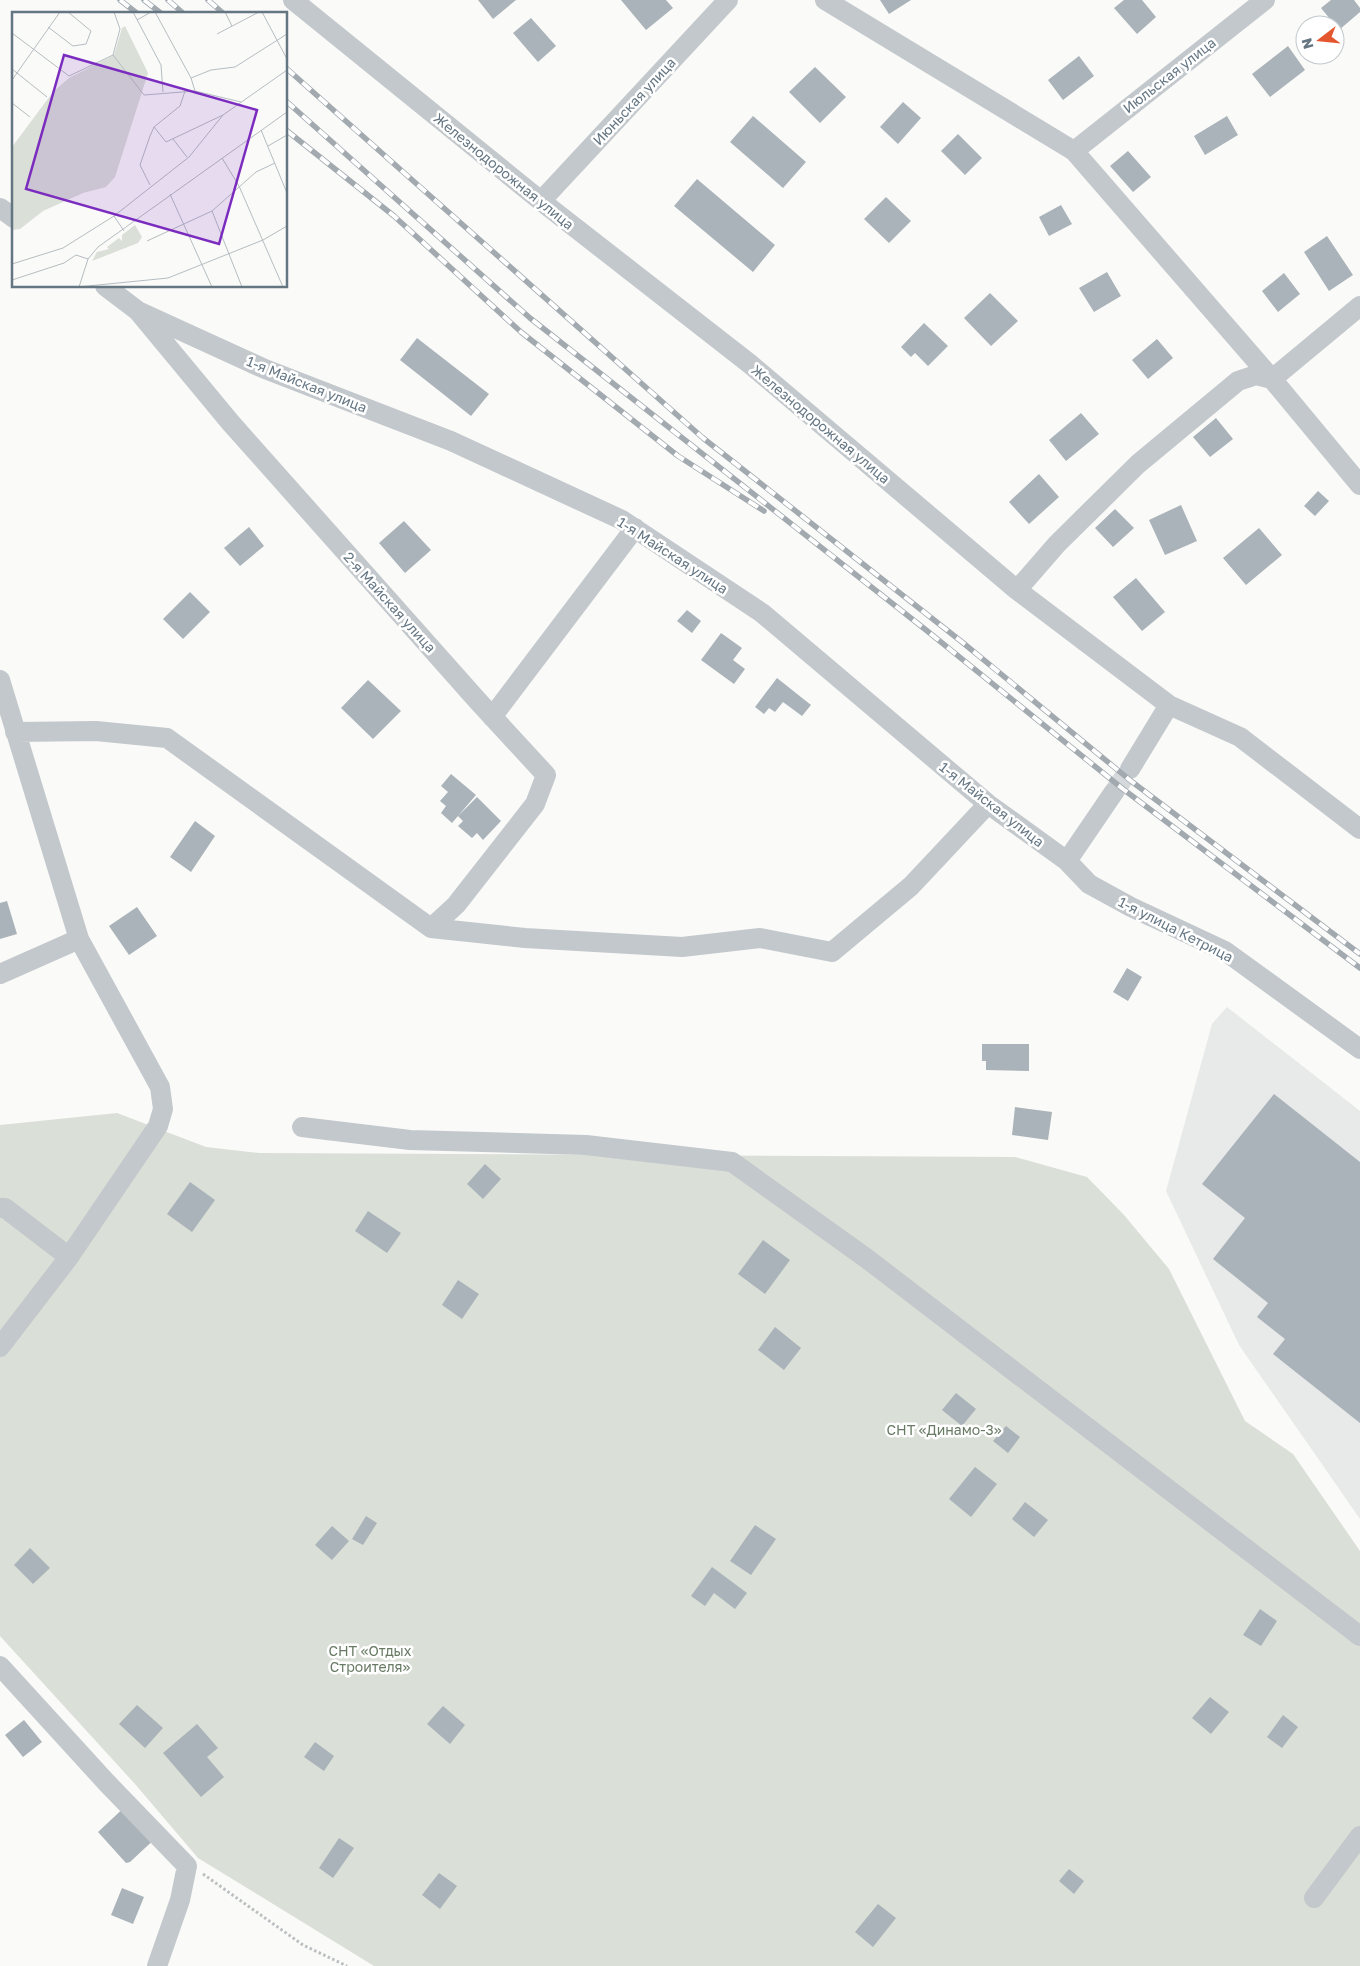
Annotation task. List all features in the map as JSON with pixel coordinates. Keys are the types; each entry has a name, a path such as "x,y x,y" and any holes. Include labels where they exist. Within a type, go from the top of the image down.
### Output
{"street":[{"name":"Железнодорожная улица","path":"293,0 541,201 750,364 1017,590 1169,705 1240,737 1360,829"},
{"name":"Июньская улица","path":"541,201 728,0"},
{"path":"825,0 1074,151 1272,379 1360,485"},
{"name":"Июльская улица","path":"1074,151 1265,0"},
{"path":"0,208 12,217"},
{"name":"2-я Майская улица","path":"108,288 138,311 230,422 546,775 535,804 456,905 431,928"},
{"path":"1272,379 1360,306"},
{"name":"1-я Майская улица","path":"138,311 265,369 451,441 622,520 762,613 988,804 1067,861"},
{"path":"1017,590 1057,544 1138,464 1238,381 1256,376 1272,379"},
{"path":"492,716 635,528"},
{"path":"0,680 79,939 160,1087 163,1109 158,1126 69,1257 0,1347"},
{"path":"1130,769 1169,705"},
{"path":"15,732 96,731 167,738 431,928 525,938 682,948 760,938 832,952 911,886 988,804"},
{"path":"1067,861 1114,792"},
{"name":"1-я улица Кетрица","path":"1067,861 1089,884 1131,907 1225,950 1360,1049"},
{"path":"0,974 79,939"},
{"path":"302,1127 410,1140 586,1144 732,1162 866,1258 1360,1636"},
{"path":"0,1208 5,1208 69,1257"},
{"path":"0,1666 106,1782 187,1866 180,1900 158,1966"},
{"path":"1314,1898 1360,1836"}],"path":[{"path":"187,1866 210,1878 303,1945 347,1966"}],"shaded area":[{"path":"1227,1007 1360,1111 1360,1519 1239,1345 1166,1191 1212,1024"}],"green space":[{"path":"117,1113 206,1147 259,1153 1015,1157 1087,1177 1124,1215 1169,1269 1245,1421 1293,1454 1360,1551 1360,1966 374,1966 198,1858 135,1784 0,1636 0,1125"}],"building":[{"path":"478,0 516,0 493,19"},
{"path":"621,0 666,0 673,8 646,30"},
{"path":"880,0 911,0 889,14"},
{"path":"1124,0 1142,0 1156,17 1137,34 1114,8"},
{"path":"1331,0 1354,0 1360,8 1360,12 1345,25 1345,15 1327,15 1321,8"},
{"path":"531,18 556,46 538,62 513,33"},
{"path":"1288,46 1295,56 1295,65 1301,65 1305,70 1270,97 1252,74"},
{"path":"1079,56 1094,76 1063,100 1048,80"},
{"path":"815,67 846,97 820,123 789,92"},
{"path":"903,102 921,118 898,144 880,127"},
{"path":"753,116 806,162 783,188 730,142"},
{"path":"1227,116 1238,135 1205,155 1194,136"},
{"path":"958,134 982,158 965,175 941,151"},
{"path":"1128,151 1151,177 1133,192 1110,166"},
{"path":"697,179 775,245 753,272 674,206"},
{"path":"886,197 911,221 889,243 864,219"},
{"path":"1061,205 1072,224 1049,236 1039,217"},
{"path":"1327,236 1353,275 1329,291 1304,252"},
{"path":"1107,272 1121,296 1094,312 1079,288"},
{"path":"1284,273 1300,294 1278,312 1262,291"},
{"path":"990,293 1018,321 991,346 964,318"},
{"path":"924,323 948,346 928,366 915,353 911,357 901,347"},
{"path":"417,338 489,394 471,416 400,360"},
{"path":"1157,339 1173,358 1148,379 1132,360"},
{"path":"1081,413 1099,434 1066,461 1049,440"},
{"path":"1216,418 1233,439 1210,457 1193,437"},
{"path":"1039,474 1059,497 1029,524 1009,502"},
{"path":"1318,491 1329,501 1315,516 1304,506"},
{"path":"1181,505 1197,541 1165,555 1149,520"},
{"path":"1115,509 1134,528 1113,547 1095,528"},
{"path":"404,521 431,550 405,573 379,543"},
{"path":"249,527 264,546 240,566 224,548"},
{"path":"1259,528 1282,555 1246,585 1223,558"},
{"path":"1136,578 1165,612 1142,631 1113,597"},
{"path":"190,592 210,612 183,639 163,619"},
{"path":"687,610 701,621 692,633 677,621"},
{"path":"721,633 742,648 733,660 745,669 734,684 701,660"},
{"path":"777,678 811,705 802,716 783,702 775,712 769,708 764,714 755,707"},
{"path":"368,680 401,711 373,739 341,708"},
{"path":"451,774 476,795 452,823 441,813 446,806 440,801 448,792 441,786"},
{"path":"477,797 501,821 483,840 477,833 472,838 458,826 463,821 458,816"},
{"path":"195,821 215,836 191,872 170,857"},
{"path":"7,901 17,934 0,939 0,903"},
{"path":"137,907 157,936 129,955 109,926"},
{"path":"1127,968 1142,977 1128,1001 1113,992"},
{"path":"982,1044 1029,1044 1029,1071 986,1070 986,1061 982,1061"},
{"path":"1274,1094 1360,1162 1360,1423 1273,1354 1285,1339 1257,1317 1268,1303 1213,1259 1245,1218 1202,1184"},
{"path":"1015,1107 1052,1112 1048,1140 1012,1135"},
{"path":"485,1164 501,1179 483,1199 467,1184"},
{"path":"190,1182 215,1200 192,1232 167,1214"},
{"path":"368,1211 401,1233 387,1253 355,1231"},
{"path":"763,1240 790,1260 765,1294 738,1274"},
{"path":"458,1280 479,1294 462,1319 442,1305"},
{"path":"775,1327 801,1348 784,1370 758,1350"},
{"path":"956,1393 976,1409 962,1426 942,1410"},
{"path":"1006,1426 1020,1437 1008,1453 993,1441"},
{"path":"975,1467 997,1484 971,1517 949,1499"},
{"path":"1025,1502 1048,1520 1034,1537 1012,1519"},
{"path":"366,1516 377,1523 363,1545 352,1539"},
{"path":"755,1525 776,1539 751,1575 730,1561"},
{"path":"332,1526 349,1541 332,1560 315,1545"},
{"path":"30,1548 50,1568 33,1584 14,1565"},
{"path":"712,1567 747,1593 735,1609 714,1593 705,1606 691,1596"},
{"path":"1260,1609 1277,1621 1261,1646 1243,1635"},
{"path":"1210,1697 1229,1712 1211,1734 1192,1718"},
{"path":"137,1705 163,1728 145,1748 119,1724"},
{"path":"443,1706 465,1725 450,1744 427,1724"},
{"path":"1283,1715 1298,1727 1282,1748 1267,1737"},
{"path":"24,1720 42,1742 23,1757 5,1735"},
{"path":"197,1724 218,1748 207,1757 224,1777 201,1797 163,1753"},
{"path":"315,1742 334,1756 324,1771 304,1757"},
{"path":"129,1803 159,1835 130,1862 126,1863 98,1832"},
{"path":"339,1838 354,1848 333,1878 319,1868"},
{"path":"1069,1869 1084,1881 1074,1894 1059,1881"},
{"path":"439,1873 457,1886 440,1909 422,1895"},
{"path":"122,1888 144,1897 133,1924 111,1915"},
{"path":"878,1904 896,1918 873,1947 855,1932"}],"tunnel":[{"path":"1114,792 1130,769"}],"railway":[{"path":"120,0 135,12"},
{"path":"144,0 159,12"},
{"path":"168,0 182,12"},
{"path":"208,0 222,12"},
{"path":"288,70 703,438 962,642 1131,781 1360,954"},
{"path":"288,103 530,318 926,630 1123,789 1360,968"},
{"path":"288,132 394,216 521,332 678,456 764,511"}],"park label":[{"name":"СНТ «Динамо-3»","path":"944,1429"},
{"name":"СНТ «Отдых Строителя»","path":"370,1658"}]}
